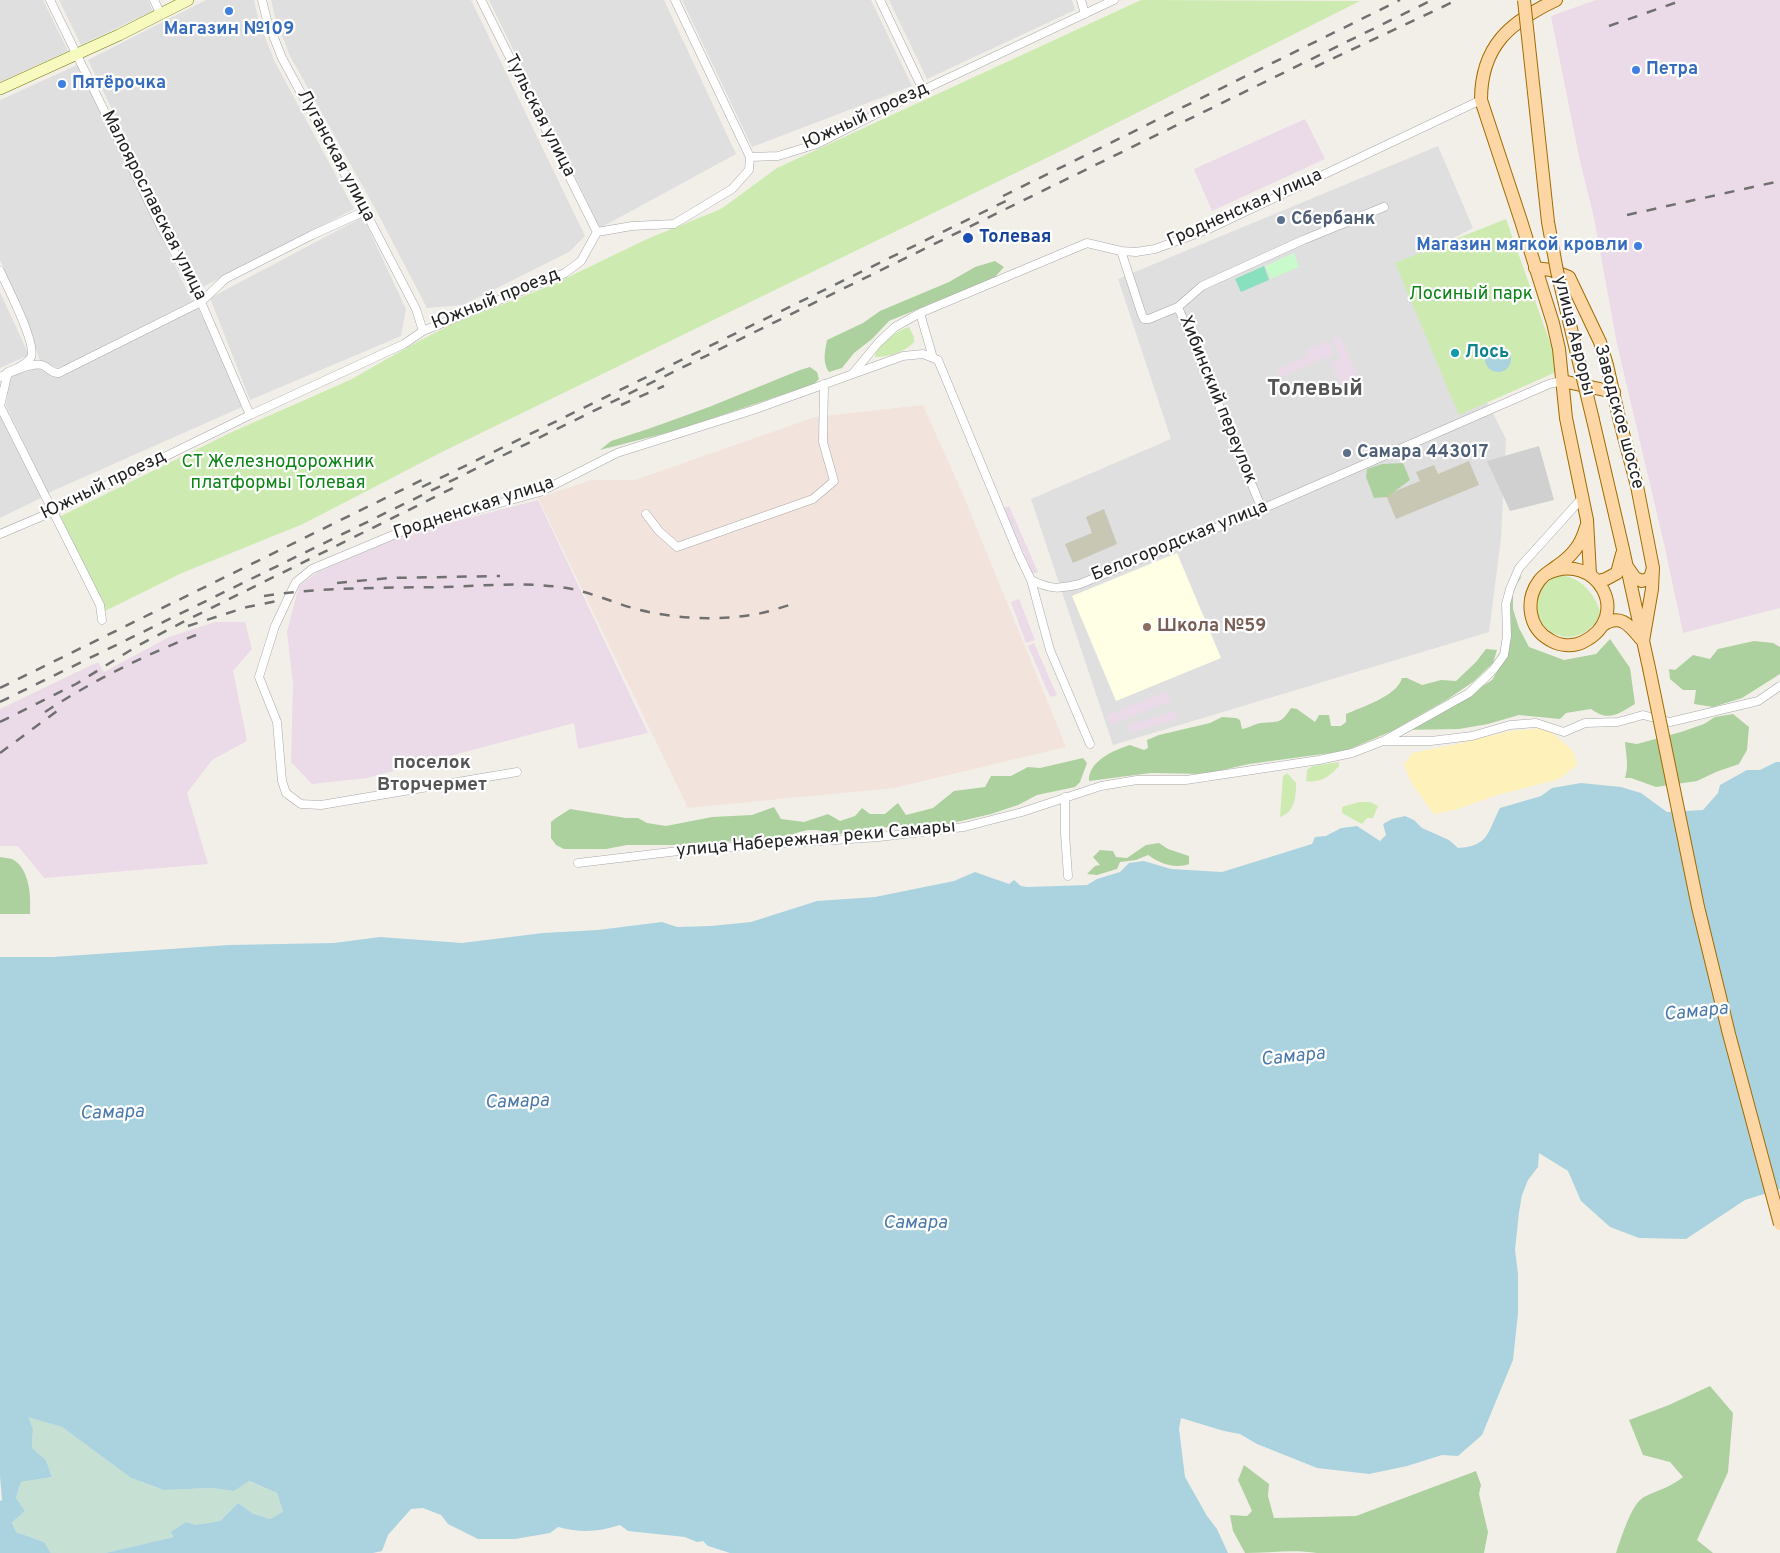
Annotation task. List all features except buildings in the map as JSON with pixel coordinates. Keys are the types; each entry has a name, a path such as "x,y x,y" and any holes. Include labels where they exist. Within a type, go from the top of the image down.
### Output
{"main road":[{"path":"0,89 162,15 188,0"},
{"name":"улица Авроры","path":"1524,0 1548,222 1557,272 1628,568 1698,907 1780,1224"},
{"path":"1556,0 1538,8 1511,27 1500,38 1487,59 1480,100 1553,323 1559,349 1566,418 1583,497 1594,577 1604,591 1607,600 1606,616 1603,625"},
{"name":"Заводское шоссе","path":"1535,268 1552,270 1569,276 1600,342 1637,486 1653,568 1652,589 1643,641"},
{"path":"1562,381 1614,392"},
{"path":"1587,520 1579,545 1572,554 1546,574 1534,590 1530,602 1533,621 1544,637 1558,644 1579,644 1594,636 1610,620 1621,621 1628,625 1643,641"},
{"path":"1546,574 1554,570 1571,568 1580,569 1594,577 1606,579 1617,573 1623,549"},
{"path":"1628,568 1634,578 1642,581 1650,578 1653,568"}],"street":[{"name":"Малоярославская улица","path":"50,0 161,227 202,302 250,415"},
{"path":"154,0 162,15"},
{"name":"Луганская улица","path":"262,0 267,20 282,58 416,309"},
{"name":"Тульская улица","path":"481,0 597,232"},
{"path":"597,232 632,226 674,224 732,189 748,170 750,156 675,0"},
{"path":"880,0 923,90"},
{"path":"1081,0 1085,14"},
{"name":"Южный проезд","path":"750,156 778,156 817,144 923,90 1114,0"},
{"name":"Гродненская улица","path":"854,373 878,343 895,326 920,313 1087,243 1121,251 1136,252 1155,249 1209,229 1480,100"},
{"path":"1178,307 1202,286 1304,240 1384,207"},
{"path":"8,372 37,364 46,367 52,372 59,373 202,302 225,279 312,235 365,211"},
{"name":"Южный проезд","path":"0,534 52,512 250,415 404,344 422,331 565,273 581,261 597,232"},
{"name":"Хибинский переулок","path":"1121,251 1144,319 1178,307 1262,509"},
{"path":"0,271 29,336 32,349 31,357 24,364 0,376"},
{"name":"Южный проезд","path":"416,309 422,331"},
{"path":"920,313 933,358 938,360 1019,556 1031,580 1050,650 1090,744"},
{"name":"Гродненская улица","path":"517,772 321,805 301,804 286,793 282,781 277,722 259,677 275,626 296,582 312,569 410,528 540,492 616,453 753,410 903,356 923,354 933,358"},
{"path":"8,372 0,406 100,605 102,620"},
{"name":"Белогородская улица","path":"1031,580 1046,587 1062,588 1080,584 1262,509 1549,384 1562,381"},
{"path":"646,514 659,531 677,547 813,499 834,482 823,442 824,384"},
{"path":"1384,741 1469,693 1494,670 1504,655 1508,636 1506,604 1519,568 1583,497"},
{"name":"улица Набережная реки Самары","path":"578,863 687,850 879,838 964,827 1022,812 1101,786 1137,780 1186,780 1352,754 1384,741 1440,740 1472,736 1510,726 1536,723 1564,732 1585,723 1618,722 1643,715 1670,722 1758,701 1780,686"},
{"path":"1065,797 1068,876"}],"shaded area":[{"path":"0,0 43,0 68,51 0,82"},
{"path":"59,0 148,0 153,11 81,45"},
{"path":"206,0 254,0 259,22 275,62 354,209 199,289 88,60"},
{"path":"271,0 471,0 585,236 569,252 463,305 427,308 377,212 289,54 275,17"},
{"path":"489,0 664,0 736,154 600,228"},
{"path":"682,0 871,0 912,86 752,147"},
{"path":"889,0 1072,0 1075,10 927,79"},
{"path":"1596,0 1780,0 1780,608 1683,633 1617,344 1594,218 1580,161 1551,16"},
{"path":"79,64 192,301 66,365 56,368 40,361 34,344 34,338 0,260 0,100"},
{"path":"1305,119 1325,159 1212,211 1194,169"},
{"path":"1438,146 1473,228 1414,259 1506,439 1501,538 1489,632 1113,745 1031,499 1171,439 1118,279"},
{"path":"363,217 406,309 401,336 250,400 210,298"},
{"path":"0,292 29,355 0,368"},
{"path":"198,308 222,357 242,407 48,493 6,406 10,377 40,367 48,373 74,368"},
{"path":"1340,336 1363,388 1345,396 1331,363 1341,359 1333,339"},
{"path":"1328,341 1334,354 1281,377 1277,369 1308,356 1306,350"},
{"path":"923,405 962,492 1066,747 894,788 688,808 538,498 591,480 635,480 815,417"},
{"path":"0,412 43,497 0,518"},
{"path":"1539,446 1554,500 1510,511 1487,461"},
{"path":"1469,461 1479,485 1396,519 1386,495 1420,481 1416,472 1434,465 1438,474"},
{"path":"538,500 648,733 578,749 574,723 367,778 312,784 291,762 293,684 287,632 299,586 318,572 406,534"},
{"path":"1009,506 1038,572 1033,574 1004,508"},
{"path":"1104,509 1117,544 1073,563 1065,544 1092,533 1086,517"},
{"name":"Школа №59","path":"1177,553 1221,658 1116,701 1072,596"},
{"path":"1019,599 1035,640 1026,643 1011,602"},
{"path":"215,622 245,622 252,649 233,671 247,741 212,760 187,793 208,864 44,878 18,846 0,846 0,709 98,662 104,672 169,637"},
{"path":"1034,643 1057,695 1050,697 1028,646"},
{"path":"1168,691 1171,701 1111,725 1107,715"},
{"path":"1175,711 1178,719 1131,733 1128,725"},
{"path":"27,1416 62,1427 131,1478 164,1490 212,1488 234,1491 248,1481 277,1493 283,1513 270,1519 252,1513 238,1503 220,1521 195,1525 172,1533 175,1537 105,1553 51,1553 44,1542 16,1532 12,1521 25,1511 16,1498 21,1482 52,1477 46,1460 32,1448 33,1429"}],"green space":[{"name":"СТ Железнодорожник платформы Толевая","path":"1141,0 1360,1 1067,148 442,452 303,524 182,573 105,611 59,517 232,432 350,380 452,324 552,285 647,239 721,209 777,168"},
{"name":"Лосиный парк","path":"1506,219 1554,354 1554,373 1459,415 1395,263"},
{"path":"1294,253 1299,267 1271,279 1265,266"},
{"path":"995,261 1004,267 994,278 889,321 872,339 854,353 842,368 829,372 825,360 827,340 863,323 880,311 949,282 975,267"},
{"path":"1264,266 1269,280 1241,292 1235,279"},
{"path":"909,327 914,337 914,342 910,346 896,353 875,357 880,347 888,338"},
{"path":"810,367 817,372 819,379 814,384 678,430 600,450 611,441 709,407"},
{"path":"1403,463 1410,480 1387,497 1374,498 1366,477 1367,469 1382,464"},
{"path":"1558,575 1574,579 1586,587 1595,600 1601,614 1588,630 1573,637 1558,635 1546,628 1538,616 1536,602 1542,588"},
{"path":"1522,576 1513,594 1513,609 1519,628 1529,647 1564,660 1596,654 1610,639 1630,668 1635,704 1608,716 1591,709 1566,713 1560,719 1519,715 1488,724 1459,729 1400,730 1459,701 1492,680 1503,661 1511,635 1507,621 1511,584"},
{"path":"1754,641 1773,643 1780,647 1780,674 1742,698 1713,707 1694,704 1696,690 1683,690 1670,679 1669,669 1675,670 1693,655 1710,659 1718,649"},
{"path":"1486,649 1497,650 1493,663 1473,682 1448,699 1392,731 1345,751 1249,764 1205,774 1151,773 1089,781 1090,774 1097,762 1110,753 1130,745 1144,750 1148,748 1147,740 1159,735 1210,723 1222,717 1240,720 1242,729 1258,724 1279,721 1291,708 1297,709 1315,722 1319,715 1329,715 1331,726 1341,726 1346,722 1346,714 1386,695 1399,684 1402,678 1407,678 1422,685 1441,680 1456,681 1476,662"},
{"path":"1733,714 1749,727 1747,750 1739,764 1697,781 1656,787 1631,778 1625,778 1627,765 1625,742 1637,744 1681,732 1704,724 1715,717"},
{"path":"1083,758 1087,763 1080,782 1075,787 1037,795 1018,805 991,814 944,825 890,828 877,826 867,834 811,830 791,835 696,845 627,845 606,849 564,849 556,845 551,838 551,822 570,809 626,818 638,818 647,823 666,826 712,817 752,815 774,807 781,819 804,822 828,814 840,821 855,816 862,808 870,814 885,814 898,803 906,815 933,808 954,791 985,787 991,776 1011,776 1028,767 1040,768"},
{"path":"1339,762 1339,766 1324,778 1316,781 1306,781 1307,770 1313,766"},
{"path":"1287,773 1296,783 1295,799 1289,812 1280,817 1283,776"},
{"path":"1359,802 1370,802 1378,806 1373,818 1367,818 1362,824 1342,813 1342,807"},
{"path":"1159,843 1168,849 1189,856 1189,864 1179,866 1168,865 1148,855 1136,860 1120,862 1117,869 1097,875 1087,874 1095,866 1100,865 1093,857 1100,850 1113,851 1116,857 1127,858 1146,845"},
{"path":"0,857 12,859 23,869 28,884 30,914 0,914"},
{"path":"1710,1386 1733,1413 1728,1472 1697,1540 1713,1553 1616,1553 1627,1522 1639,1501 1683,1477 1670,1462 1643,1455 1629,1420 1669,1405"},
{"path":"1244,1465 1269,1484 1268,1496 1274,1518 1356,1516 1476,1471 1481,1485 1479,1494 1488,1532 1484,1553 1317,1553 1290,1551 1245,1553 1233,1531 1230,1515 1247,1516 1252,1511 1238,1480"}],"sand":[{"path":"1547,728 1573,751 1577,765 1559,779 1497,795 1458,809 1434,814 1412,784 1404,765 1412,753 1510,731"}],"water":[{"path":"1498,346 1507,350 1511,359 1507,368 1498,372 1489,368 1485,359 1489,350"},
{"name":"Самара","path":"1780,762 1780,1189 1745,1200 1686,1239 1639,1238 1610,1227 1581,1201 1568,1171 1539,1153 1538,1167 1528,1180 1522,1195 1519,1212 1515,1250 1518,1274 1518,1313 1513,1360 1482,1435 1458,1456 1442,1455 1407,1466 1369,1474 1317,1468 1257,1444 1240,1434 1181,1418 1179,1429 1185,1477 1207,1516 1217,1529 1228,1553 730,1553 708,1546 703,1541 697,1542 685,1537 628,1531 620,1525 589,1531 558,1527 550,1533 515,1539 478,1539 448,1524 441,1515 423,1508 411,1509 388,1535 382,1551 373,1553 105,1553 174,1537 171,1532 186,1522 195,1525 220,1521 238,1503 252,1513 270,1519 283,1512 277,1493 249,1481 234,1491 212,1488 164,1490 131,1478 62,1427 28,1417 33,1429 32,1448 46,1460 52,1477 21,1482 16,1498 25,1511 12,1522 16,1532 44,1542 51,1553 0,1553 0,1501 2,1500 0,1476 0,957 53,957 229,945 334,943 380,937 462,943 662,922 677,927 751,922 817,901 875,897 954,881 975,872 1009,884 1014,880 1021,886 1027,887 1087,885 1097,879 1120,872 1129,863 1144,861 1171,869 1222,872 1312,844 1315,837 1326,836 1341,828 1357,826 1380,841 1386,835 1383,824 1392,819 1405,816 1414,820 1422,828 1449,840 1458,848 1468,847 1486,837 1500,808 1541,796 1552,788 1581,783 1621,787 1641,793 1667,812 1703,810 1718,793 1720,785 1747,770 1760,770"}],"railway":[{"path":"1003,196 1400,0"},
{"path":"0,702 1432,0"},
{"path":"1315,67 1457,0"},
{"path":"1609,26 1683,0"},
{"path":"1627,215 1780,181"},
{"path":"422,487 1014,197"},
{"path":"621,405 664,386"},
{"path":"0,688 428,477"},
{"path":"0,722 76,684 139,645 187,620 457,486"},
{"path":"337,583 389,578 500,576"},
{"path":"264,596 353,588 531,585 560,587 598,596 636,609 696,618 727,618 757,614 797,603"},
{"path":"188,626 247,607 277,601"},
{"path":"45,712 118,670 196,635"},
{"path":"0,753 57,711"}],"place":[{"name":"Магазин №109","path":"229,11"},
{"name":"Петра","path":"1636,70"},
{"name":"Пятёрочка","path":"62,84"},
{"name":"Сбербанк","path":"1281,220"},
{"name":"Толевая","path":"968,238"},
{"name":"Магазин мягкой кровли","path":"1638,246"},
{"name":"Лось","path":"1455,353"},
{"name":"Самара 443017","path":"1347,453"},
{"name":"Школа №59","path":"1147,627"}],"district":[{"name":"Толевый","path":"1315,391"},
{"name":"поселок Вторчермет","path":"432,775"}]}
